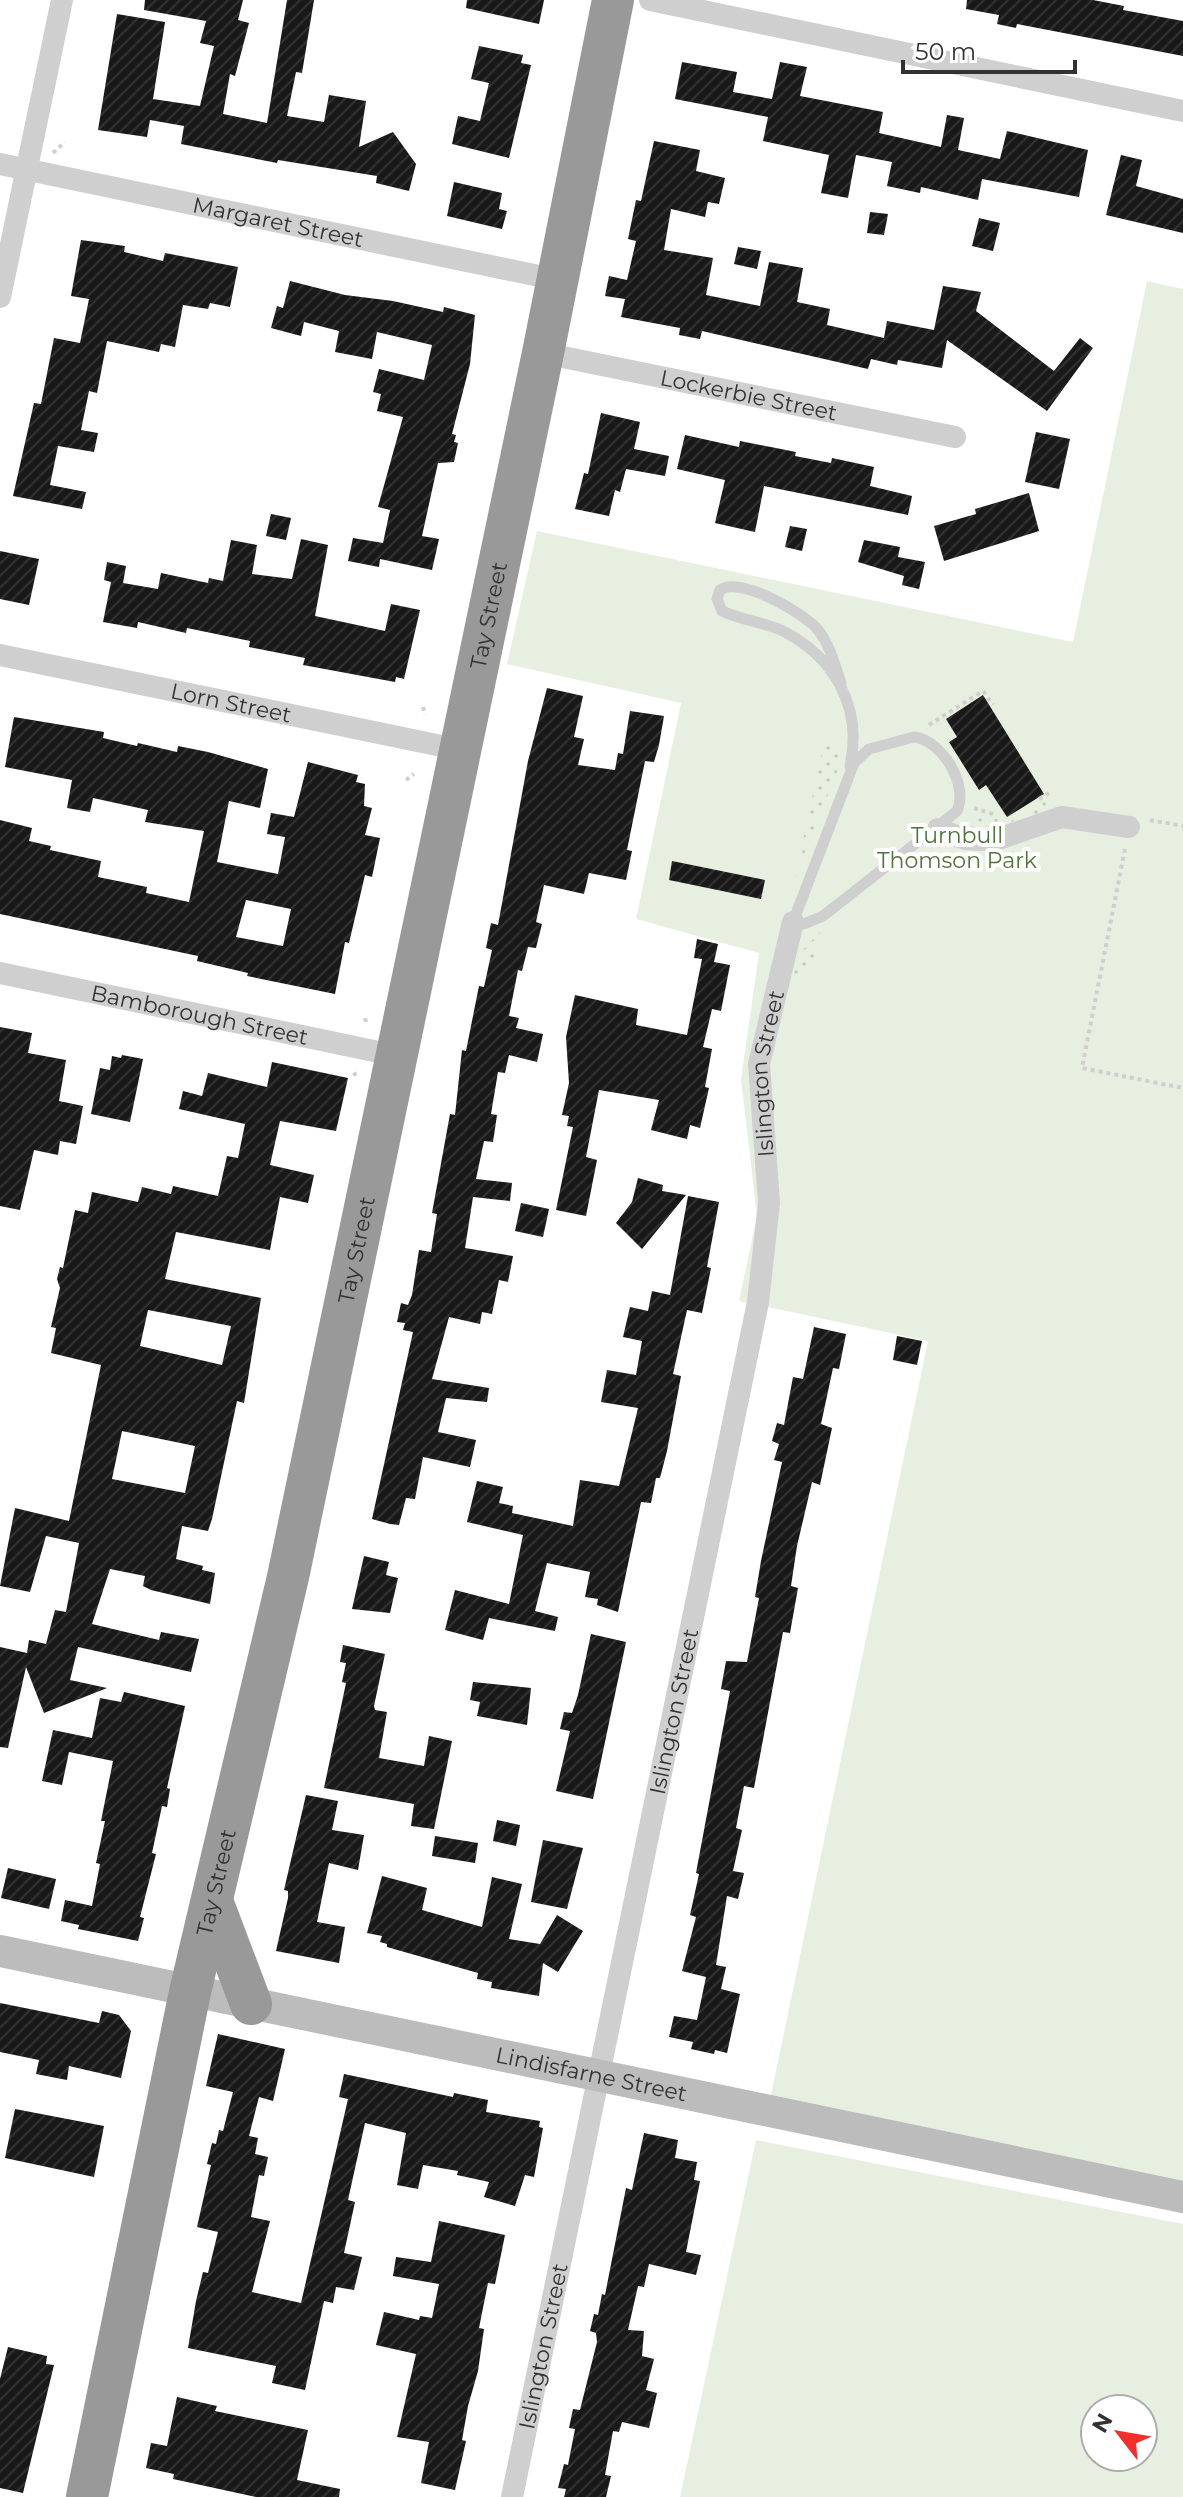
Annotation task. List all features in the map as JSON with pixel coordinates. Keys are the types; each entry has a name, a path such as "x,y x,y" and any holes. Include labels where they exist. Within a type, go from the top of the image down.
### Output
{"highway":[{"name":"Tay Street","path":"87,2497 190,1992 288,1577 398,1056 613,0"},
{"path":"212,1901 251,2004"}],"street":[{"path":"0,297 62,0"},
{"path":"650,0 1183,111"},
{"name":"Margaret Street","path":"0,164 558,280"},
{"name":"Lockerbie Street","path":"543,353 955,437"},
{"name":"Lorn Street","path":"0,655 461,750"},
{"path":"938,829 965,839 982,840 1001,838 1062,817 1129,827"},
{"name":"Islington Street","path":"512,2497 758,1302 769,1203 759,1064 793,922"},
{"name":"Bamborough Street","path":"0,973 398,1056"},
{"name":"Lindisfarne Street","path":"0,1951 1183,2197"}],"lane":[{"path":"841,683 820,654 800,641 778,629 722,611 717,599 720,590 727,585 744,588 777,601 810,623 829,648 850,708 854,747 847,778"},
{"path":"793,922 804,924 823,916 954,816 960,805 961,787 935,745 914,737"},
{"name":"Islington Street","path":"793,922 847,778 863,753 914,737"}],"path":[{"path":"51,154 65,142"},
{"path":"914,737 983,691 993,705"},
{"path":"423,707 425,715"},
{"path":"406,780 414,774"},
{"path":"1033,803 1049,793"},
{"path":"960,805 1007,819"},
{"path":"1129,827 1082,1068 1183,1088"}],"green space":[{"name":"Turnbull Thomson Park","path":"1147,281 1183,289 1183,2181 771,2095 928,1341 739,1301 757,1216 741,1079 759,953 636,919 681,703 507,664 537,531 1073,642"},
{"path":"826,734 844,750 795,877"},
{"path":"1046,799 1053,812 1019,824 995,831 971,830 961,826 977,812 1008,823"},
{"path":"820,932 810,971 790,986 798,955"},
{"path":"756,2140 1183,2224 1183,2497 680,2497"}],"building":[{"path":"145,0 243,0 238,20 249,23 235,76 230,74 223,114 267,123 287,0 314,0 302,73 296,72 287,116 324,122 329,95 366,101 359,147 393,132 416,164 409,191 376,183 377,176 278,160 277,163 181,144 184,126 150,120 147,137 98,130 117,14 165,22 153,99 200,106 214,46 200,43 206,21 144,10"},
{"path":"467,0 544,0 539,24 466,8"},
{"path":"967,0 1093,0 1124,6 1123,10 1183,21 1183,56 1017,24 1016,28 997,24 999,15 966,9"},
{"path":"479,46 523,55 521,63 531,65 509,158 452,144 458,116 480,121 489,83 471,79"},
{"path":"682,62 737,72 733,92 772,99 780,62 807,67 800,96 883,112 879,133 941,147 947,115 964,118 958,150 1000,159 1007,131 1088,150 1079,197 982,179 978,200 921,187 920,193 887,186 892,162 856,155 848,198 821,193 829,155 763,141 768,117 675,99"},
{"path":"654,141 700,150 696,171 725,178 719,204 708,202 705,217 671,209 664,250 713,258 706,295 760,306 769,262 803,268 797,302 830,309 827,325 884,338 887,321 934,330 943,286 981,292 976,311 1054,371 1080,338 1093,348 1047,411 947,340 942,368 898,360 897,365 871,359 868,369 702,331 700,339 679,335 680,328 621,317 625,299 605,296 609,276 627,280 636,241 628,239 636,200 641,201"},
{"path":"1121,155 1142,160 1136,186 1183,199 1183,233 1106,215"},
{"path":"454,182 502,193 499,209 507,211 502,229 447,216"},
{"path":"870,212 888,214 884,235 867,233"},
{"path":"979,218 1000,223 993,251 972,246"},
{"path":"81,240 125,246 124,252 163,261 165,253 238,267 230,307 210,303 208,309 183,305 175,347 161,344 159,352 107,341 97,393 89,391 81,430 98,433 94,452 58,446 50,485 86,492 82,509 13,496 34,403 41,404 54,338 80,343 89,299 71,296"},
{"path":"738,247 761,251 757,269 734,264"},
{"path":"290,281 345,295 443,312 444,307 475,315 470,364 452,434 456,435 454,442 458,443 454,462 438,463 422,536 439,539 432,570 380,559 379,567 348,561 353,538 383,543 390,510 378,507 403,417 377,411 381,394 373,392 379,369 424,380 432,345 377,332 372,359 335,352 339,331 304,322 301,336 271,328 277,306 283,308"},
{"path":"601,413 640,422 634,449 669,456 665,476 626,469 620,492 615,490 609,516 575,509 584,473 588,474"},
{"path":"1036,432 1070,439 1059,489 1025,482"},
{"path":"685,435 739,447 740,441 796,452 795,456 831,463 832,458 874,467 870,486 912,496 908,515 764,486 755,532 715,523 725,480 677,469"},
{"path":"1029,493 1039,531 944,561 934,526 976,514 975,509"},
{"path":"271,514 291,518 286,540 266,536"},
{"path":"790,526 807,529 802,551 785,547"},
{"path":"301,539 328,545 315,616 385,631 391,604 420,610 404,679 396,677 395,682 303,665 305,658 249,647 250,641 187,628 186,633 138,622 137,628 103,622 111,582 104,580 107,562 126,566 123,583 158,589 161,573 208,583 209,578 223,581 231,540 257,545 252,574 292,579"},
{"path":"864,540 900,547 898,557 925,562 919,589 902,585 904,576 858,562"},
{"path":"0,551 39,559 29,605 0,599"},
{"path":"547,688 583,696 574,737 584,739 578,765 615,770 618,753 623,754 630,711 664,716 659,745 654,762 645,761 627,850 632,851 626,880 589,873 584,894 544,885 536,922 542,924 536,948 528,947 522,971 518,970 509,1016 519,1018 516,1028 543,1034 537,1062 509,1055 505,1073 498,1072 491,1114 497,1115 493,1142 484,1141 476,1179 512,1183 510,1201 473,1197 465,1248 513,1256 508,1282 499,1280 492,1314 482,1312 480,1324 449,1317 432,1379 489,1388 487,1402 446,1398 438,1432 476,1440 470,1467 423,1457 415,1499 406,1498 399,1525 390,1524 372,1519 413,1332 403,1330 405,1323 397,1322 401,1303 408,1305 412,1295 419,1250 431,1252 437,1214 432,1213 450,1114 455,1115 462,1050 466,1051 479,986 484,987 492,950 486,948 491,923 498,925 528,761"},
{"path":"983,695 1044,794 1007,817 986,785 979,790 949,742 957,737 946,719"},
{"path":"14,717 104,732 103,738 137,746 138,743 177,752 178,746 208,752 268,769 260,808 229,801 217,862 278,874 285,837 267,834 271,813 294,817 308,762 358,775 356,782 365,784 364,806 372,808 365,835 380,838 372,877 365,875 349,943 345,942 335,994 247,976 248,973 197,961 198,956 0,914 0,820 32,828 29,841 51,846 50,850 101,861 98,877 147,887 146,893 189,902 204,831 145,822 148,810 93,798 90,812 67,808 72,780 5,767","holes":["246,900 291,909 283,946 236,937"]},
{"path":"672,861 765,880 761,899 669,880"},
{"path":"697,939 718,944 714,962 730,965 721,1011 712,1009 703,1047 712,1049 705,1087 709,1088 700,1128 690,1125 687,1139 651,1130 659,1100 599,1090 586,1157 597,1160 586,1216 556,1210 573,1127 567,1126 569,1116 562,1115 569,1083 566,1037 575,995 638,1009 636,1025 687,1035 702,959 694,958"},
{"path":"0,1027 32,1033 28,1053 66,1060 59,1101 83,1106 76,1144 60,1141 58,1155 34,1150 20,1210 0,1206"},
{"path":"122,1055 143,1059 130,1122 91,1114 100,1068 110,1070 112,1056 121,1058"},
{"path":"272,1062 348,1078 336,1131 280,1121 270,1165 314,1175 308,1203 280,1197 270,1250 176,1232 165,1279 261,1298 244,1403 237,1401 212,1519 208,1531 182,1526 176,1559 203,1566 202,1570 215,1573 210,1604 151,1590 143,1586 145,1576 110,1569 92,1624 159,1640 161,1632 199,1639 191,1672 78,1647 70,1680 107,1688 44,1713 26,1667 8,1748 0,1747 0,1647 27,1653 29,1640 46,1644 55,1610 66,1612 79,1543 46,1536 30,1592 0,1586 15,1508 69,1521 101,1365 51,1353 56,1328 51,1327 60,1288 57,1279 60,1267 63,1268 75,1210 88,1213 92,1192 138,1202 142,1187 171,1194 173,1186 218,1196 227,1156 238,1158 245,1124 179,1109 183,1091 202,1096 208,1073 267,1087","holes":["148,1310 231,1326 222,1365 140,1346","122,1431 195,1446 185,1493 112,1479"]},
{"path":"638,1178 663,1185 662,1191 686,1195 642,1249 616,1223 632,1202"},
{"path":"688,1196 719,1202 707,1267 711,1268 702,1313 687,1310 673,1374 681,1376 667,1451 660,1478 656,1478 651,1503 641,1502 618,1612 597,1605 598,1599 585,1597 590,1572 547,1563 535,1611 558,1617 555,1631 489,1618 483,1640 445,1630 455,1590 509,1604 523,1535 467,1522 477,1481 503,1487 499,1503 513,1506 512,1513 573,1526 580,1480 619,1486 638,1408 601,1402 607,1370 636,1375 642,1341 623,1337 630,1307 648,1311 652,1291 670,1295"},
{"path":"521,1203 549,1209 543,1237 515,1231"},
{"path":"814,1327 846,1334 839,1369 833,1368 821,1424 832,1428 820,1485 812,1482 797,1546 791,1586 798,1588 790,1633 783,1632 754,1788 744,1786 736,1828 742,1830 733,1871 744,1873 738,1899 727,1896 716,1965 726,1967 721,1989 740,1994 727,2053 715,2050 714,2054 691,2049 693,2042 669,2037 674,2016 697,2020 706,1977 682,1971 696,1917 690,1915 699,1874 696,1873 730,1691 721,1689 726,1661 747,1662 759,1598 755,1597 761,1561 782,1462 774,1460 779,1444 772,1441 777,1423 784,1425 793,1377 803,1379"},
{"path":"897,1336 922,1341 917,1365 893,1360"},
{"path":"364,1556 389,1562 386,1575 398,1578 390,1613 352,1609"},
{"path":"591,1634 626,1642 593,1799 556,1791 570,1731 560,1729 564,1712 572,1713 578,1695"},
{"path":"343,1645 385,1654 374,1706 375,1710 387,1712 379,1758 424,1766 429,1736 452,1741 434,1829 411,1826 414,1804 324,1788 346,1683 342,1682 346,1663 340,1662"},
{"path":"473,1682 531,1688 527,1725 477,1716 480,1702 470,1700"},
{"path":"124,1692 185,1706 167,1788 170,1789 167,1807 162,1806 152,1853 156,1854 140,1917 144,1918 138,1941 78,1929 79,1925 61,1921 65,1900 92,1906 100,1864 96,1863 105,1821 101,1821 113,1761 69,1752 62,1785 42,1781 53,1730 92,1738 100,1698 121,1702"},
{"path":"306,1795 338,1801 332,1830 364,1835 358,1870 329,1863 317,1922 345,1927 339,1963 276,1951 288,1898 288,1891 284,1890"},
{"path":"497,1820 520,1825 516,1846 493,1841"},
{"path":"435,1836 478,1843 475,1863 432,1856"},
{"path":"543,1840 583,1848 567,1909 531,1902"},
{"path":"8,1868 56,1879 49,1909 1,1898"},
{"path":"382,1876 427,1888 422,1910 482,1927 492,1877 522,1884 509,1939 540,1944 557,1915 583,1931 558,1972 543,1963 539,1996 491,1988 492,1982 477,1979 478,1973 387,1947 387,1944 380,1942 382,1936 367,1933"},
{"path":"0,2003 99,2023 102,2011 119,2015 131,2031 121,2078 69,2066 67,2080 36,2074 39,2060 0,2052"},
{"path":"218,2034 285,2049 273,2101 259,2097 249,2136 258,2138 255,2154 268,2157 264,2176 259,2175 251,2217 270,2221 252,2292 301,2303 348,2099 339,2097 344,2074 453,2097 454,2093 488,2100 486,2112 540,2121 539,2127 543,2128 534,2177 525,2175 515,2206 484,2197 489,2182 457,2175 458,2171 423,2165 418,2189 397,2185 406,2133 365,2123 348,2200 355,2202 344,2253 362,2257 354,2290 336,2287 333,2303 324,2301 305,2390 272,2383 276,2366 188,2348 203,2272 208,2273 218,2232 197,2227 211,2165 207,2164 212,2143 216,2144 219,2130 223,2131 233,2092 206,2086"},
{"path":"15,2109 104,2126 94,2177 5,2158"},
{"path":"644,2133 678,2140 675,2158 697,2162 694,2180 700,2181 686,2252 701,2255 696,2275 649,2264 644,2287 638,2286 628,2330 644,2331 642,2356 654,2359 646,2390 657,2393 649,2428 622,2422 619,2432 613,2431 605,2475 611,2476 606,2497 564,2497 566,2489 558,2488 564,2464 568,2465 575,2429 569,2428 573,2409 580,2410 597,2342 596,2333 590,2331 594,2314 598,2315 602,2294 605,2295 626,2188 632,2190"},
{"path":"439,2221 505,2235 495,2284 488,2283 479,2328 484,2329 478,2371 468,2406 462,2440 466,2441 455,2490 421,2483 429,2442 397,2437 416,2354 376,2345 384,2312 419,2320 420,2316 432,2318 439,2284 393,2276 396,2257 431,2262"},
{"path":"8,2347 47,2356 46,2364 54,2365 23,2493 0,2488 0,2379"},
{"path":"177,2397 217,2406 215,2411 308,2430 297,2480 340,2489 339,2497 256,2497 173,2479 174,2474 146,2468 151,2443 167,2446"}]}
